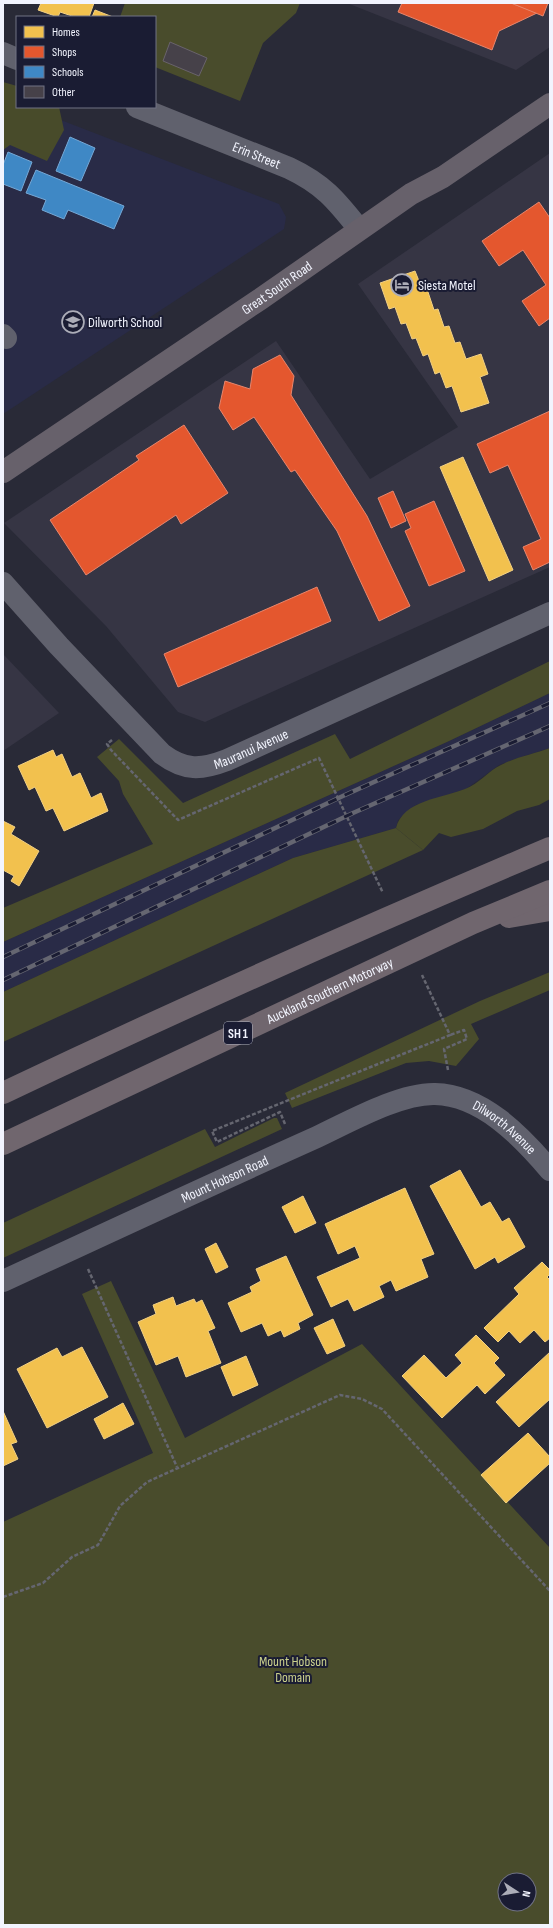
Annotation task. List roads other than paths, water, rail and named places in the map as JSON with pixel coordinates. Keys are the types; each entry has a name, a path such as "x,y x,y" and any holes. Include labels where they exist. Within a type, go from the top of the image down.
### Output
{"highway":[{"path":"3,1093 157,1020 433,897 550,848"},
{"name":"Auckland Southern Motorway","path":"3,1144 473,923 550,891"},
{"path":"473,923 550,910"}],"main road":[{"name":"Great South Road","path":"3,472 259,300 411,194 443,177 550,104"}],"street":[{"name":"Erin Street","path":"139,108 310,178 341,205 360,229"},
{"name":"Mauranui Avenue","path":"3,583 59,646 162,754 183,766 192,767 214,765 227,760 550,613"},
{"name":"Mount Hobson Road","path":"3,1281 393,1103 412,1097 434,1094 451,1096"},
{"name":"Dilworth Avenue","path":"451,1096 472,1102 491,1114 516,1135 550,1170"}],"railway":[{"path":"3,957 345,795 550,703"},
{"path":"3,980 353,813 550,726"}],"place":[{"name":"Siesta Motel","path":"402,285"},
{"name":"Dilworth School","path":"73,322"}],"park label":[{"name":"Mount Hobson Domain","path":"293,1670"}]}
